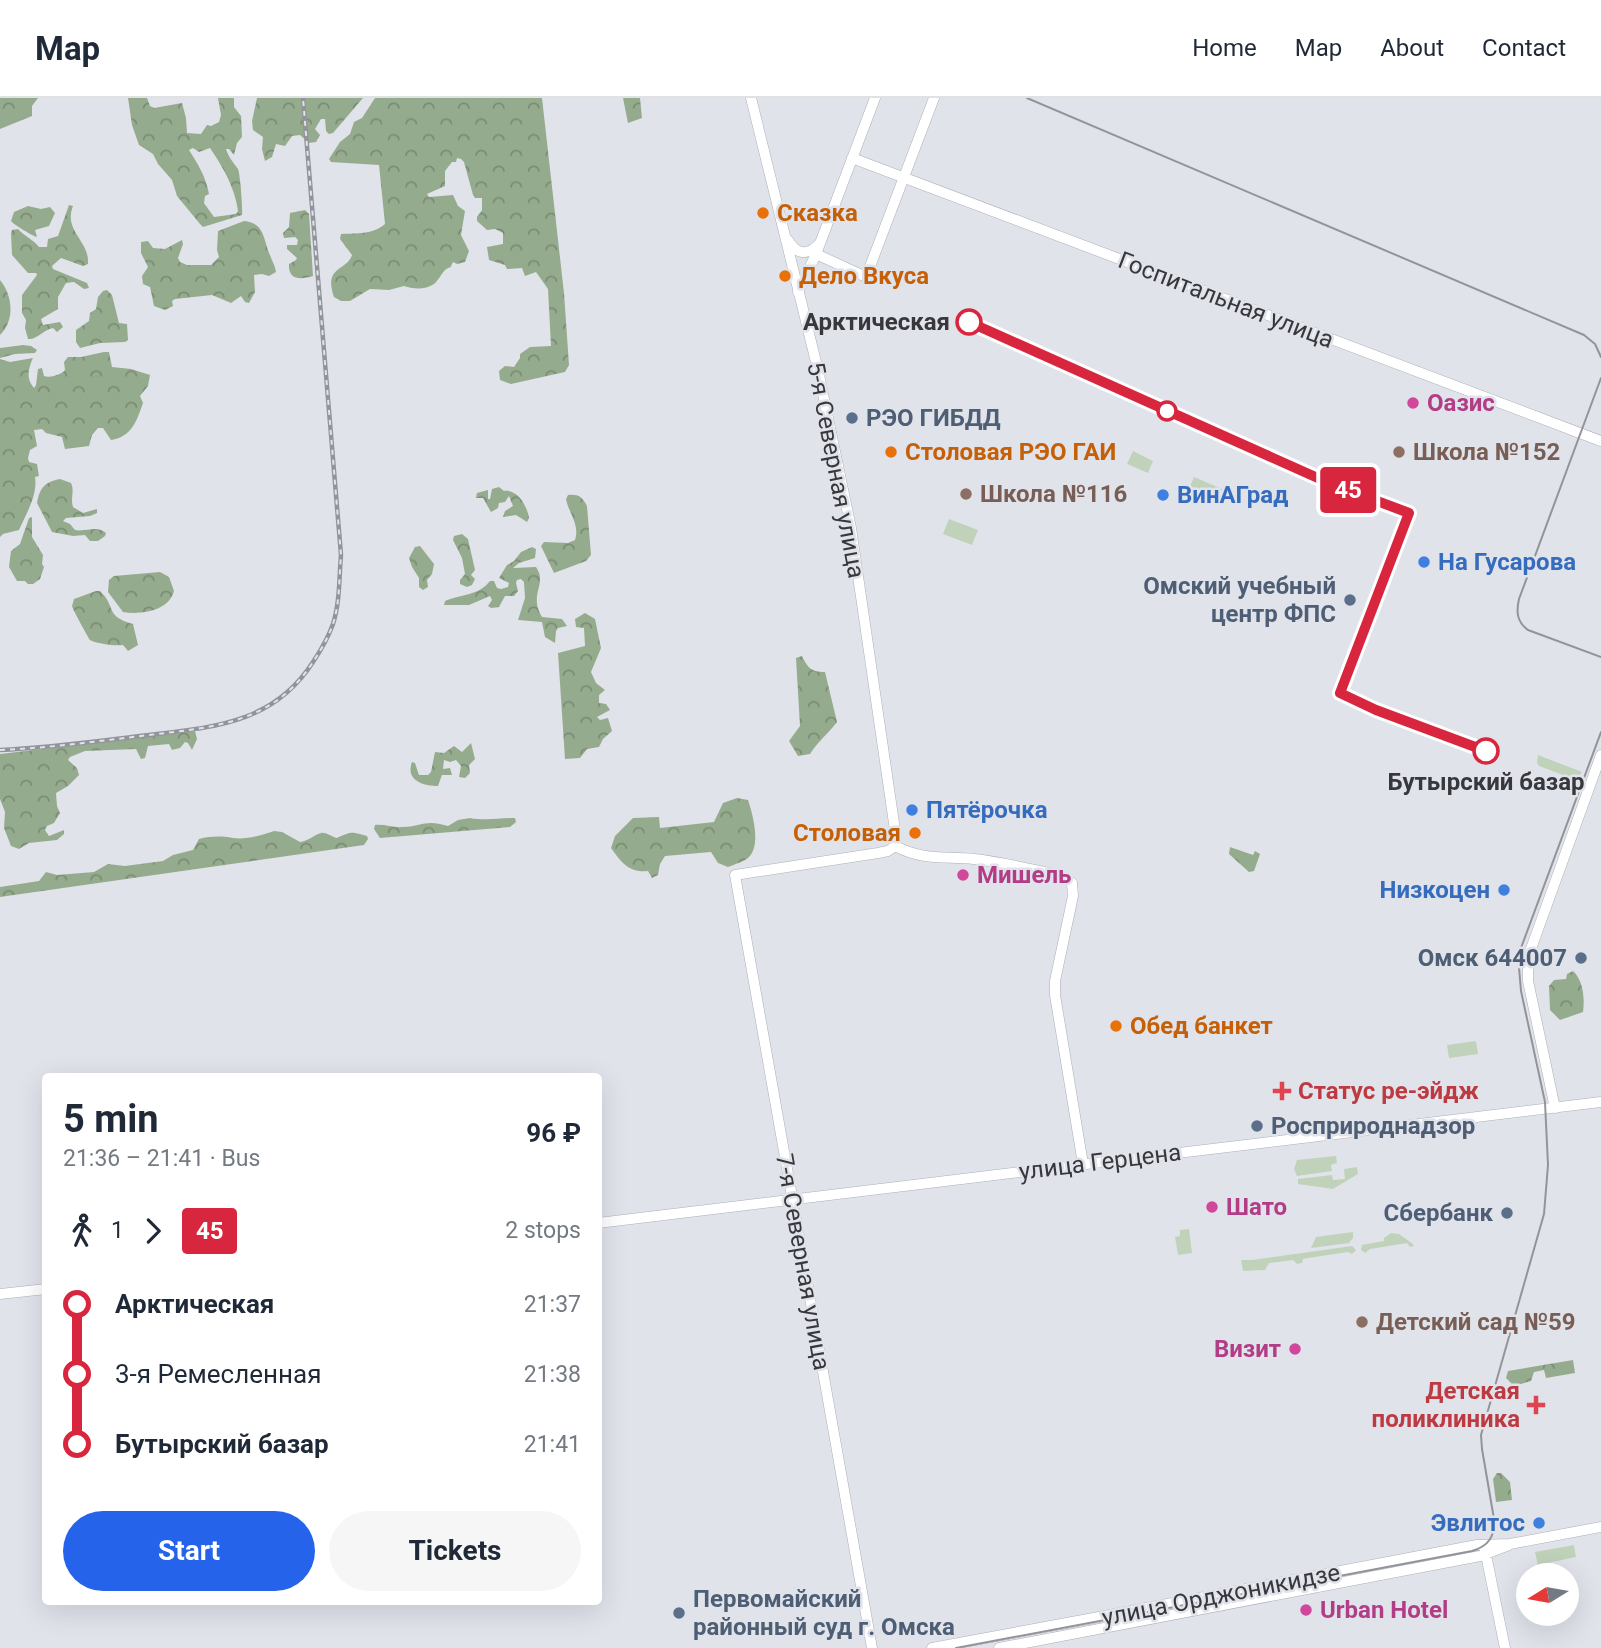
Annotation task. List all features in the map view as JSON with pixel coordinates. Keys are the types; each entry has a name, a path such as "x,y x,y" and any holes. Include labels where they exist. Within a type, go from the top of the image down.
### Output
{"main road":[{"name":"5-я Северная улица","path":"751,98 818,370 855,547 866,639 897,837 895,846"},
{"path":"798,292 816,254 875,98"},
{"path":"816,254 866,276 934,98"},
{"name":"Госпитальная улица","path":"852,158 1601,441"},
{"path":"783,231 793,249 801,253 808,253 821,240"},
{"path":"1555,1108 1528,981 1528,957 1601,755"},
{"path":"895,846 916,856 973,859 1060,876 1072,883 1073,896 1055,981 1055,995 1083,1164"},
{"name":"7-я Северная улица","path":"872,1648 735,875 878,853 891,850 895,846"},
{"name":"улица Герцена","path":"602,1223 1601,1102"},
{"path":"0,1294 42,1289"},
{"name":"улица Орджоникидзе","path":"999,1648 1485,1550 1501,1543 1510,1544 1601,1527"},
{"name":"улица Орджоникидзе","path":"932,1648 1477,1545 1485,1550"},
{"path":"1485,1550 1505,1648"}],"green space":[{"path":"0,98 38,98 32,106 32,116 0,129"},
{"path":"128,98 147,98 150,106 154,108 182,103 187,133 201,134 207,125 219,122 221,115 218,98 234,98 234,107 241,116 242,137 237,143 234,155 226,149 239,172 242,215 203,227 177,196 172,180 153,154 139,145 132,125","holes":["193,148 199,152 210,148 228,178 238,211 236,214 214,217 204,203 205,196 209,194 208,188 189,150"]},
{"path":"257,98 363,98 333,133 326,131 325,119 321,119 315,129 320,135 316,142 309,143 300,135 292,136 285,146 276,144 272,157 265,161 263,137 253,130 252,121"},
{"path":"375,98 542,98 564,293 569,365 565,372 511,384 500,380 499,371 505,366 514,367 520,354 530,347 551,346 548,289 536,272 525,276 522,268 507,269 505,265 489,260 487,247 503,244 503,233 495,229 487,230 477,221 482,210 482,198 475,198 473,195 461,159 457,158 445,171 445,186 427,194 429,197 453,195 458,206 465,211 461,235 469,251 465,262 453,262 435,283 427,287 370,289 350,301 341,301 334,297 331,280 352,255 340,239 341,234 370,232 385,224 379,165 331,162 329,159 340,142 350,134 354,122 362,118"},
{"path":"623,98 640,98 642,118 628,123"},
{"path":"69,205 73,206 71,222 88,256 88,264 83,266 61,258 52,266 53,269 87,283 89,288 84,289 74,282 66,283 58,297 58,309 41,319 43,325 60,322 63,327 57,332 53,328 28,339 26,320 22,313 22,295 37,275 28,273 12,255 11,233 12,230 18,229 39,247 47,247 48,239 58,236"},
{"path":"28,206 41,209 50,207 55,213 49,226 35,230 37,237 11,221 14,212"},
{"path":"305,210 309,214 313,276 296,278 290,273 289,264 297,258 287,249 287,245 297,245 298,240 295,237 284,238 283,233 289,227 290,213"},
{"path":"244,221 260,228 276,272 269,276 254,275 255,292 249,303 241,296 231,303 212,295 175,299 172,301 173,306 165,310 154,306 150,287 143,284 142,276 148,267 141,253 141,242 148,241 153,248 165,249 182,240 178,258 180,262 187,265 211,265 219,257 218,231"},
{"path":"0,280 10,300 10,315 0,335"},
{"path":"107,290 112,295 119,323 127,324 128,340 80,348 76,342 76,330 89,321 90,313 96,309 98,297"},
{"path":"23,345 37,350 35,353 0,358 0,348"},
{"path":"109,352 112,367 150,375 148,386 140,396 143,403 136,421 129,431 118,438 111,440 103,428 98,428 92,435 89,446 65,449 62,437 46,433 42,429 34,430 37,446 30,450 28,458 29,462 37,464 39,476 35,477 33,497 19,530 0,537 0,359 10,362 33,358 29,376 34,388 38,369 42,368 44,376 55,376 65,370 64,362 68,357"},
{"path":"1133,451 1153,461 1148,473 1127,464"},
{"path":"1194,477 1222,489 1218,501 1189,489"},
{"path":"60,479 71,483 73,507 83,513 97,509 97,513 90,516 66,518 63,521 75,530 95,529 106,533 98,541 90,541 85,535 52,532 37,503 44,486"},
{"path":"499,487 518,495 528,513 527,522 516,515 503,517 505,511 513,506 509,496 491,512 483,498 476,498 477,493 488,490 490,499 492,489"},
{"path":"568,495 579,496 587,506 591,555 586,561 554,573 541,546 544,542 568,543 575,540 576,529 566,499"},
{"path":"32,517 32,537 43,555 44,567 40,579 28,584 25,581 17,581 9,567 11,551 20,544 29,518"},
{"path":"949,519 978,530 972,545 943,534"},
{"path":"462,534 468,539 475,570 471,575 475,579 472,585 467,587 460,584 465,574 462,558 453,540 454,536"},
{"path":"420,546 434,564 432,574 427,580 428,587 423,590 419,587 419,578 409,558 415,547"},
{"path":"532,547 536,549 535,558 513,568 536,567 540,579 537,602 542,617 562,619 567,626 558,628 555,643 545,637 542,622 518,620 525,598 524,582 521,579 516,583 518,591 514,596 505,596 499,607 488,606 492,600 490,596 469,605 444,605 445,601 475,592 490,581 494,581 497,588 508,587 509,583 499,578 507,565 521,552"},
{"path":"160,572 169,577 174,591 166,603 153,610 123,612 108,592 109,580 114,576"},
{"path":"100,591 105,597 118,618 133,624 138,645 128,651 123,645 90,640 72,606 74,599"},
{"path":"585,613 595,619 601,648 591,672 596,683 605,690 599,695 599,703 606,704 610,710 597,717 600,720 608,718 612,731 599,747 587,749 580,758 565,759 558,653 585,646 584,628 576,627 575,619"},
{"path":"802,656 810,668 825,672 837,722 810,754 798,756 789,741 800,726 796,658"},
{"path":"195,731 197,739 192,750 185,742 180,748 172,750 169,744 148,746 145,758 141,759 136,749 85,751 70,757 68,760 77,768 79,775 56,793 60,813 54,823 45,830 49,836 64,830 64,834 57,840 29,843 19,849 11,846 4,828 5,812 0,799 0,754"},
{"path":"471,743 475,759 469,765 470,773 465,778 459,777 461,766 456,760 444,760 443,769 450,768 452,775 442,775 438,786 427,785 413,778 412,762 415,763 419,775 428,775 435,752 444,753 454,746 462,752"},
{"path":"1538,755 1582,772 1576,780 1539,766"},
{"path":"737,798 748,800 755,838 753,852 739,863 728,867 718,863 711,852 665,856 658,875 652,878 648,871 626,866 611,848 615,836 633,818 659,817 660,828 714,822 723,803"},
{"path":"515,818 516,822 510,827 380,838 374,829 375,825 400,827 429,823 448,826 458,820"},
{"path":"274,831 282,832 300,842 323,833 337,838 354,833 367,836 368,839 364,845 0,897 0,887 39,881 46,872 57,875 94,872 108,864 125,866 163,861 173,855 193,850 199,839 243,838"},
{"path":"1230,847 1253,855 1255,851 1260,854 1254,871 1249,872 1229,854"},
{"path":"1573,971 1582,990 1583,1012 1560,1020 1550,1010 1549,986 1554,980 1566,979 1567,974"},
{"path":"1476,1041 1478,1054 1449,1058 1447,1045"},
{"path":"1336,1156 1337,1163 1331,1165 1332,1171 1297,1176 1294,1169 1297,1160"},
{"path":"1357,1167 1358,1174 1333,1189 1298,1184 1298,1179 1332,1175 1333,1180 1345,1179 1344,1169"},
{"path":"1189,1229 1192,1253 1178,1255 1175,1237 1180,1236 1180,1230"},
{"path":"1353,1232 1349,1243 1311,1248 1316,1237"},
{"path":"1391,1233 1399,1234 1414,1246 1410,1247 1407,1243 1370,1249 1365,1253 1361,1250 1362,1245 1384,1241"},
{"path":"1352,1246 1356,1250 1352,1254 1348,1252 1308,1258 1297,1264 1293,1260 1269,1263 1265,1270 1243,1271 1241,1260 1252,1260"},
{"path":"1573,1360 1575,1373 1546,1378 1544,1370 1534,1372 1531,1381 1514,1386 1506,1378 1508,1371"},
{"path":"1497,1473 1501,1473 1510,1482 1512,1500 1496,1502 1493,1479"},
{"path":"1574,1545 1576,1557 1538,1563 1535,1552"}],"tram line":[{"path":"1027,98 1584,335 1595,344 1601,357"},
{"path":"1601,378 1519,599 1518,608 1518,616 1528,630 1601,657"},
{"path":"956,1648 1472,1551 1490,1540 1494,1519 1481,1435 1544,1214 1548,1165 1545,1102 1521,991 1518,956 1601,732"}],"railway":[{"path":"0,750 197,729 241,718 280,698 297,682 329,634 337,607 341,555 303,98"}],"bus line":[{"name":"45","path":"969,322 1329,483 1409,513 1340,693 1376,710 1486,751"}],"place":[{"name":"Сказка","path":"763,213"},
{"name":"Дело Вкуса","path":"785,276"},
{"name":"Арктическая","path":"969,322"},
{"name":"Оазис","path":"1413,403"},
{"name":"РЭО ГИБДД","path":"852,418"},
{"name":"Столовая РЭО ГАИ","path":"891,452"},
{"name":"Школа №152","path":"1399,452"},
{"name":"Школа №116","path":"966,494"},
{"name":"ВинАГрад","path":"1163,495"},
{"name":"На Гусарова","path":"1424,562"},
{"name":"Омский учебный центр ФПС","path":"1350,600"},
{"name":"Бутырский базар","path":"1486,751"},
{"name":"Пятёрочка","path":"912,810"},
{"name":"Столовая","path":"915,833"},
{"name":"Мишель","path":"963,875"},
{"name":"Низкоцен","path":"1504,890"},
{"name":"Омск 644007","path":"1581,958"},
{"name":"Обед банкет","path":"1116,1026"},
{"name":"Статус ре-эйдж","path":"1282,1091"},
{"name":"Росприроднадзор","path":"1257,1126"},
{"name":"Шато","path":"1212,1207"},
{"name":"Сбербанк","path":"1507,1213"},
{"name":"Детский сад №59","path":"1362,1322"},
{"name":"Визит","path":"1295,1349"},
{"name":"Детская поликлиника","path":"1536,1405"},
{"name":"Эвлитос","path":"1539,1523"},
{"name":"Urban Hotel","path":"1306,1610"},
{"name":"Первомайский районный суд г. Омска","path":"679,1613"}]}
